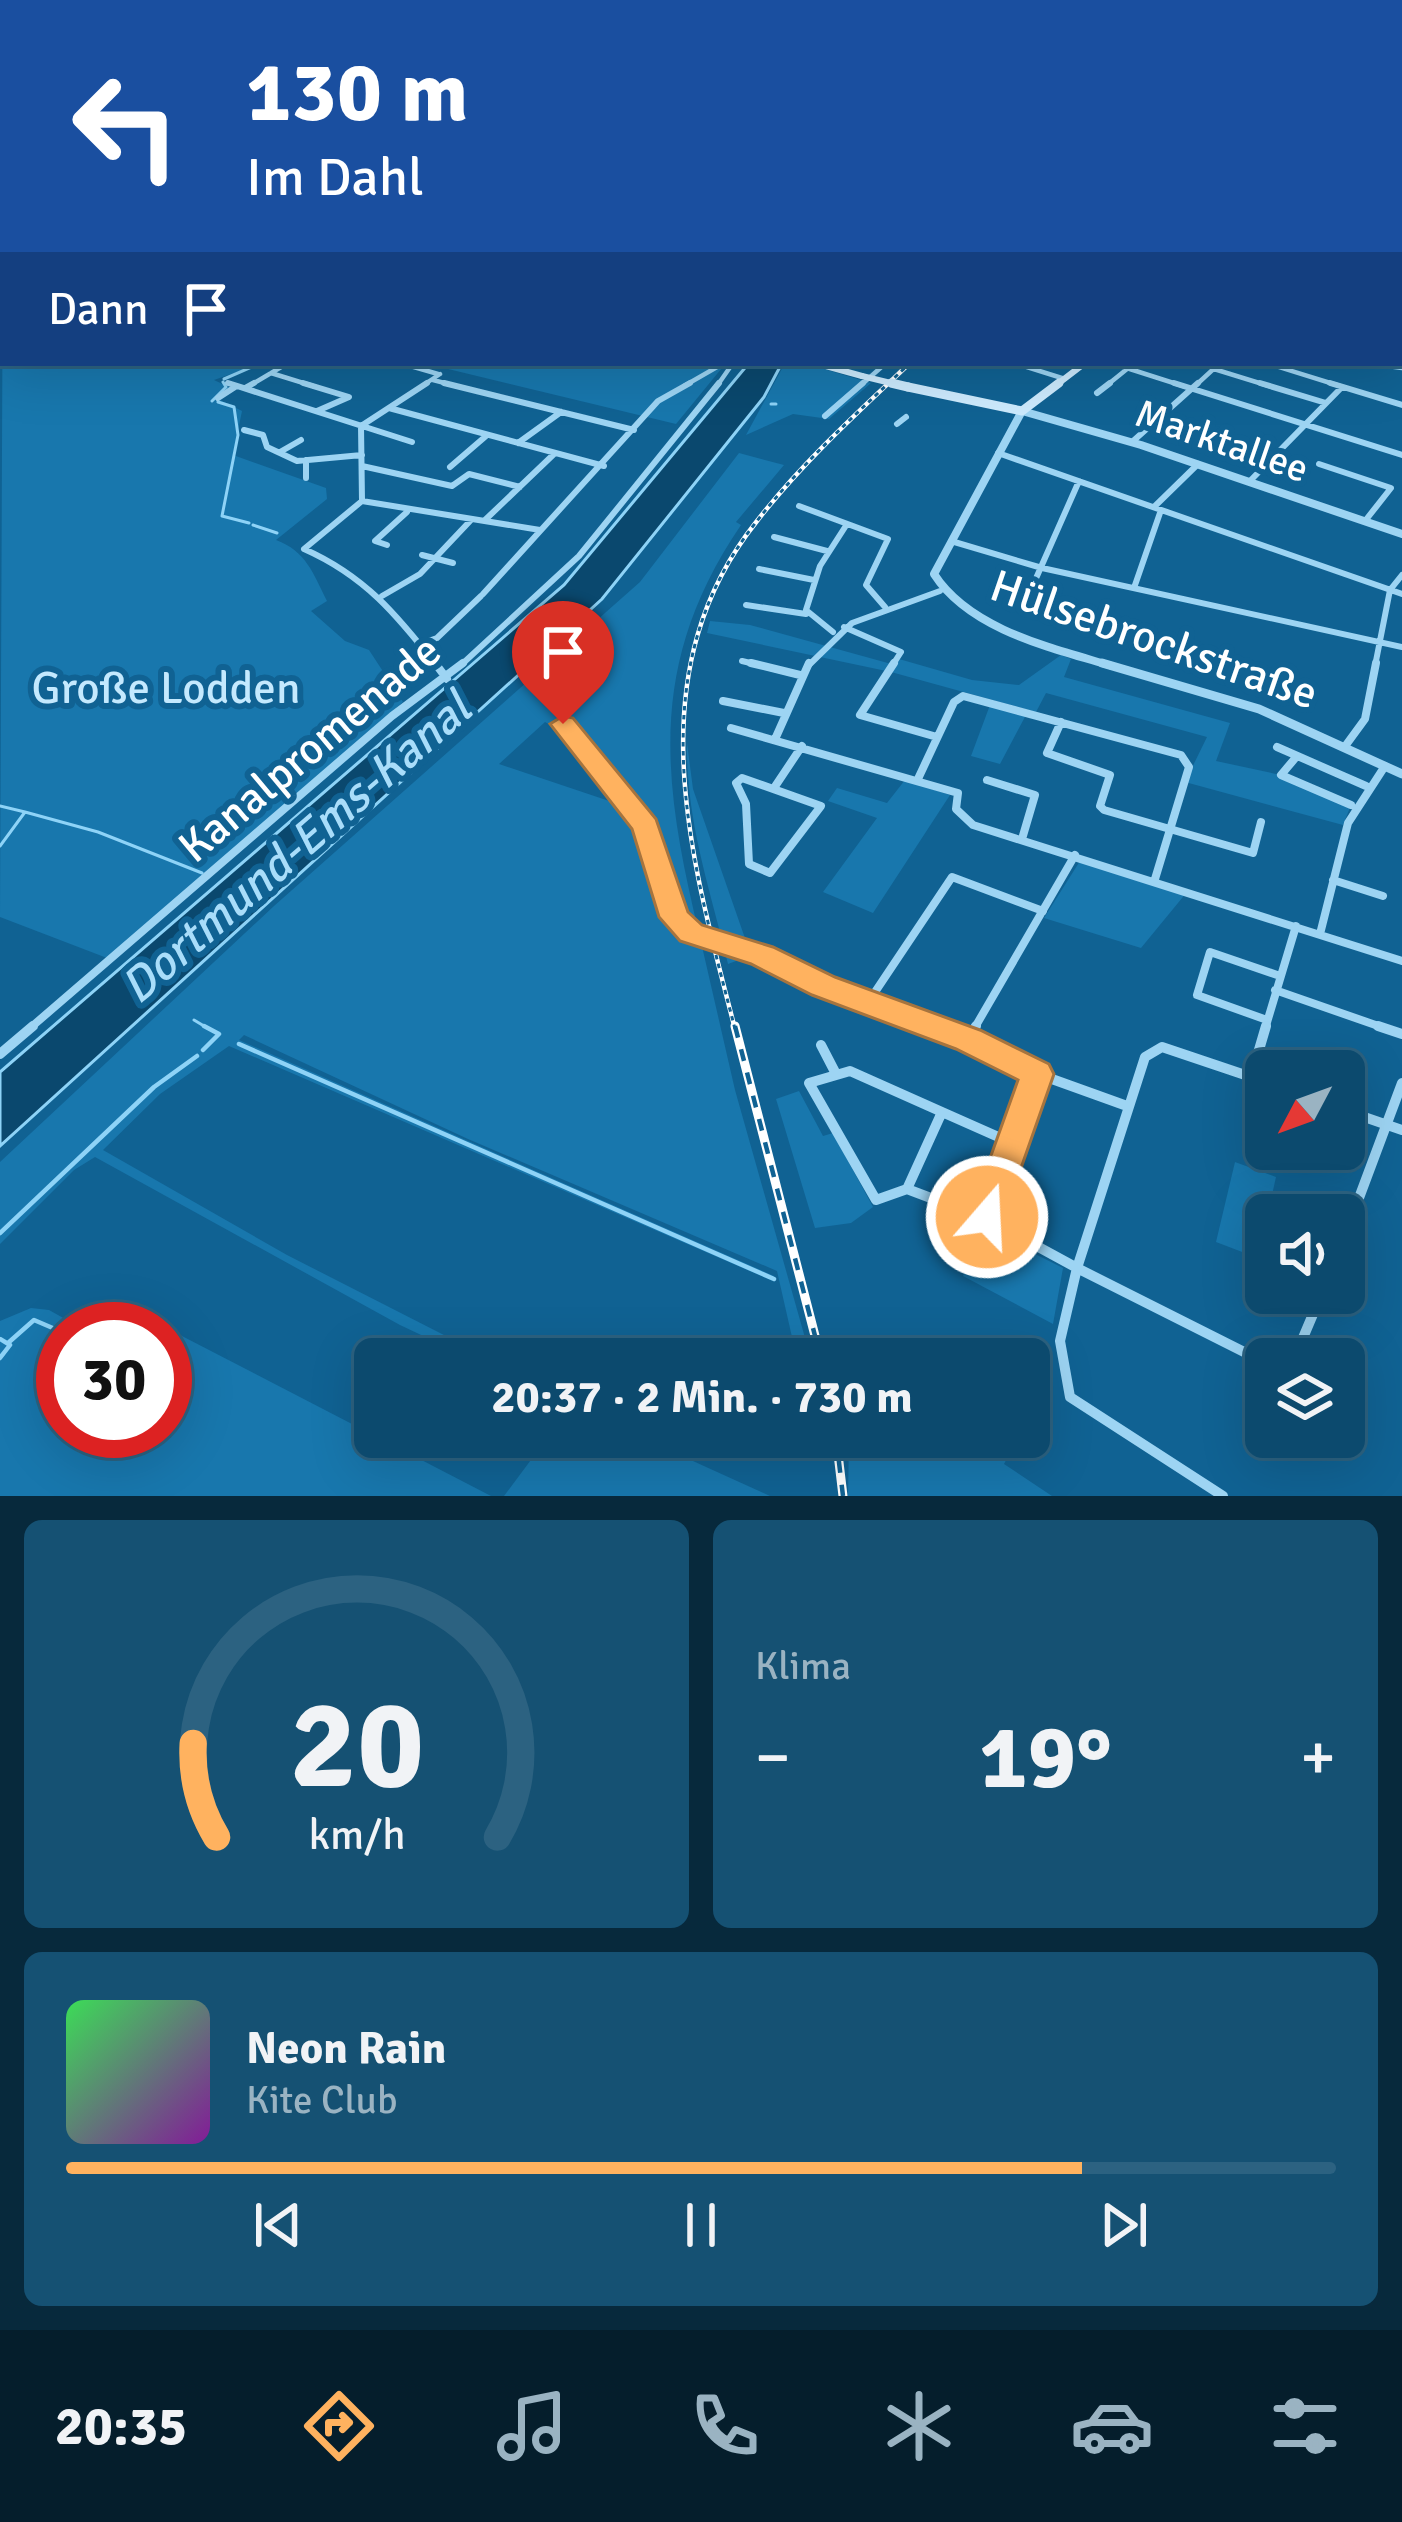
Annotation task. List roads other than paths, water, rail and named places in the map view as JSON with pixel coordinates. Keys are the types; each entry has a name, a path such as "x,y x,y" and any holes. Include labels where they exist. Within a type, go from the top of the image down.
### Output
{"main road":[{"path":"826,366 1022,411 1081,366"},
{"path":"990,406 1012,422"}],"street":[{"path":"218,398 283,366"},
{"path":"408,366 634,430"},
{"path":"417,645 436,638 500,577 667,393 718,366"},
{"name":"Kanalpromenade","path":"0,1054 392,716 447,679 555,581 732,366"},
{"path":"826,416 884,366"},
{"path":"1025,366 1065,379"},
{"path":"1121,366 1402,455"},
{"path":"1139,372 1146,366"},
{"path":"1132,442 1217,366 1326,404"},
{"path":"1276,366 1402,405"},
{"path":"1096,393 1128,368"},
{"path":"271,373 349,397 316,412"},
{"path":"361,426 436,377"},
{"path":"236,386 412,442"},
{"path":"1249,482 1342,387"},
{"path":"389,408 604,466"},
{"name":"Hülsebrockstraße","path":"1022,411 934,574 940,591 964,609 1031,638 1240,702 1402,774"},
{"name":"Marktallee","path":"1022,411 1132,442 1402,534"},
{"path":"516,444 561,412"},
{"path":"897,424 906,417"},
{"path":"1160,417 1208,429"},
{"path":"361,426 362,501"},
{"path":"244,430 263,435 267,447 306,460 362,455"},
{"path":"450,466 486,436"},
{"path":"279,452 302,440"},
{"path":"998,453 1402,594"},
{"path":"484,521 554,454"},
{"path":"306,460 306,478"},
{"path":"1134,588 1157,509 1198,464"},
{"path":"1319,464 1402,495"},
{"path":"362,466 452,486 469,474 520,487"},
{"path":"1026,601 1079,481"},
{"path":"1365,521 1391,491"},
{"path":"362,501 304,549 343,566 382,596 447,679"},
{"path":"362,501 540,530"},
{"path":"799,506 888,539 866,586 887,608"},
{"path":"386,545 375,541 408,511"},
{"path":"382,596 437,559 472,520"},
{"path":"806,614 827,550 847,524"},
{"path":"774,537 827,550"},
{"path":"951,541 1042,568 1402,646"},
{"path":"422,555 453,563"},
{"path":"759,569 814,580"},
{"path":"484,573 500,577"},
{"path":"1346,746 1365,719 1390,590 1402,575"},
{"path":"776,737 800,675 813,652 833,632 940,591"},
{"path":"746,605 806,614 833,632"},
{"path":"844,627 901,652 860,715 937,737"},
{"path":"742,661 800,675"},
{"path":"917,781 954,702 963,696 1181,755 1190,767 1155,879"},
{"path":"723,701 784,713"},
{"path":"1061,722 1047,753 1110,775 1101,808 1252,853 1261,821"},
{"path":"563,724 646,826 682,927 968,1039 1037,1074 1127,1106"},
{"path":"731,728 776,737 958,793 956,809 966,821 1402,961"},
{"path":"774,788 802,746"},
{"path":"1277,747 1366,786"},
{"path":"1297,756 1281,776 1352,806"},
{"path":"1320,934 1352,806 1385,766"},
{"path":"742,778 774,788 821,806 770,872 749,864 746,804 736,783 742,778"},
{"path":"987,780 1035,795 1022,839"},
{"path":"968,1039 1075,855"},
{"path":"869,1001 952,877 1043,911"},
{"path":"1333,880 1384,896"},
{"path":"1259,1050 1296,926"},
{"path":"1267,1020 1197,995 1210,952 1280,976"},
{"path":"1275,990 1402,1034"},
{"path":"820,1046 836,1072"},
{"path":"1223,1496 1070,1397 1060,1341 1077,1268 1145,1057 1155,1048 1245,1075"},
{"path":"1012,1143 850,1071 809,1083 876,1200 907,1189 989,1220 1245,1352"},
{"path":"989,1220 1037,1074"},
{"path":"1365,1194 1396,1128 1402,1083"},
{"path":"907,1189 942,1112"},
{"path":"1365,1117 1396,1128"}],"water":[{"name":"Dortmund-Ems-Kanal","path":"746,366 780,366 764,397 602,599 0,1146 0,1072 564,585"}],"waterway":[{"path":"224,379 254,366"},
{"path":"212,401 226,387 223,382"},
{"path":"218,402 234,407 238,435 222,516 249,523"},
{"path":"771,404 776,404"},
{"path":"253,525 277,533"},
{"path":"568,645 571,639"},
{"path":"0,806 25,812"},
{"path":"0,846 25,812"},
{"name":"Dortmund-Ems-Kanal","path":"25,812 98,832 202,873"},
{"path":"194,1020 204,1026"},
{"path":"203,1050 219,1034 204,1026"},
{"path":"204,1026 209,1029"},
{"path":"239,1044 774,1279"},
{"path":"0,1233 154,1087 197,1056"},
{"path":"8,1343 36,1321"},
{"path":"0,1339 10,1345 0,1358"}],"railway":[{"path":"735,1029 690,833 685,704 696,641 719,580 757,521 811,459 907,366"},
{"path":"735,1026 816,1338"},
{"path":"838,1458 843,1496"}],"park label":[{"name":"Große Lodden","path":"166,688"}]}
